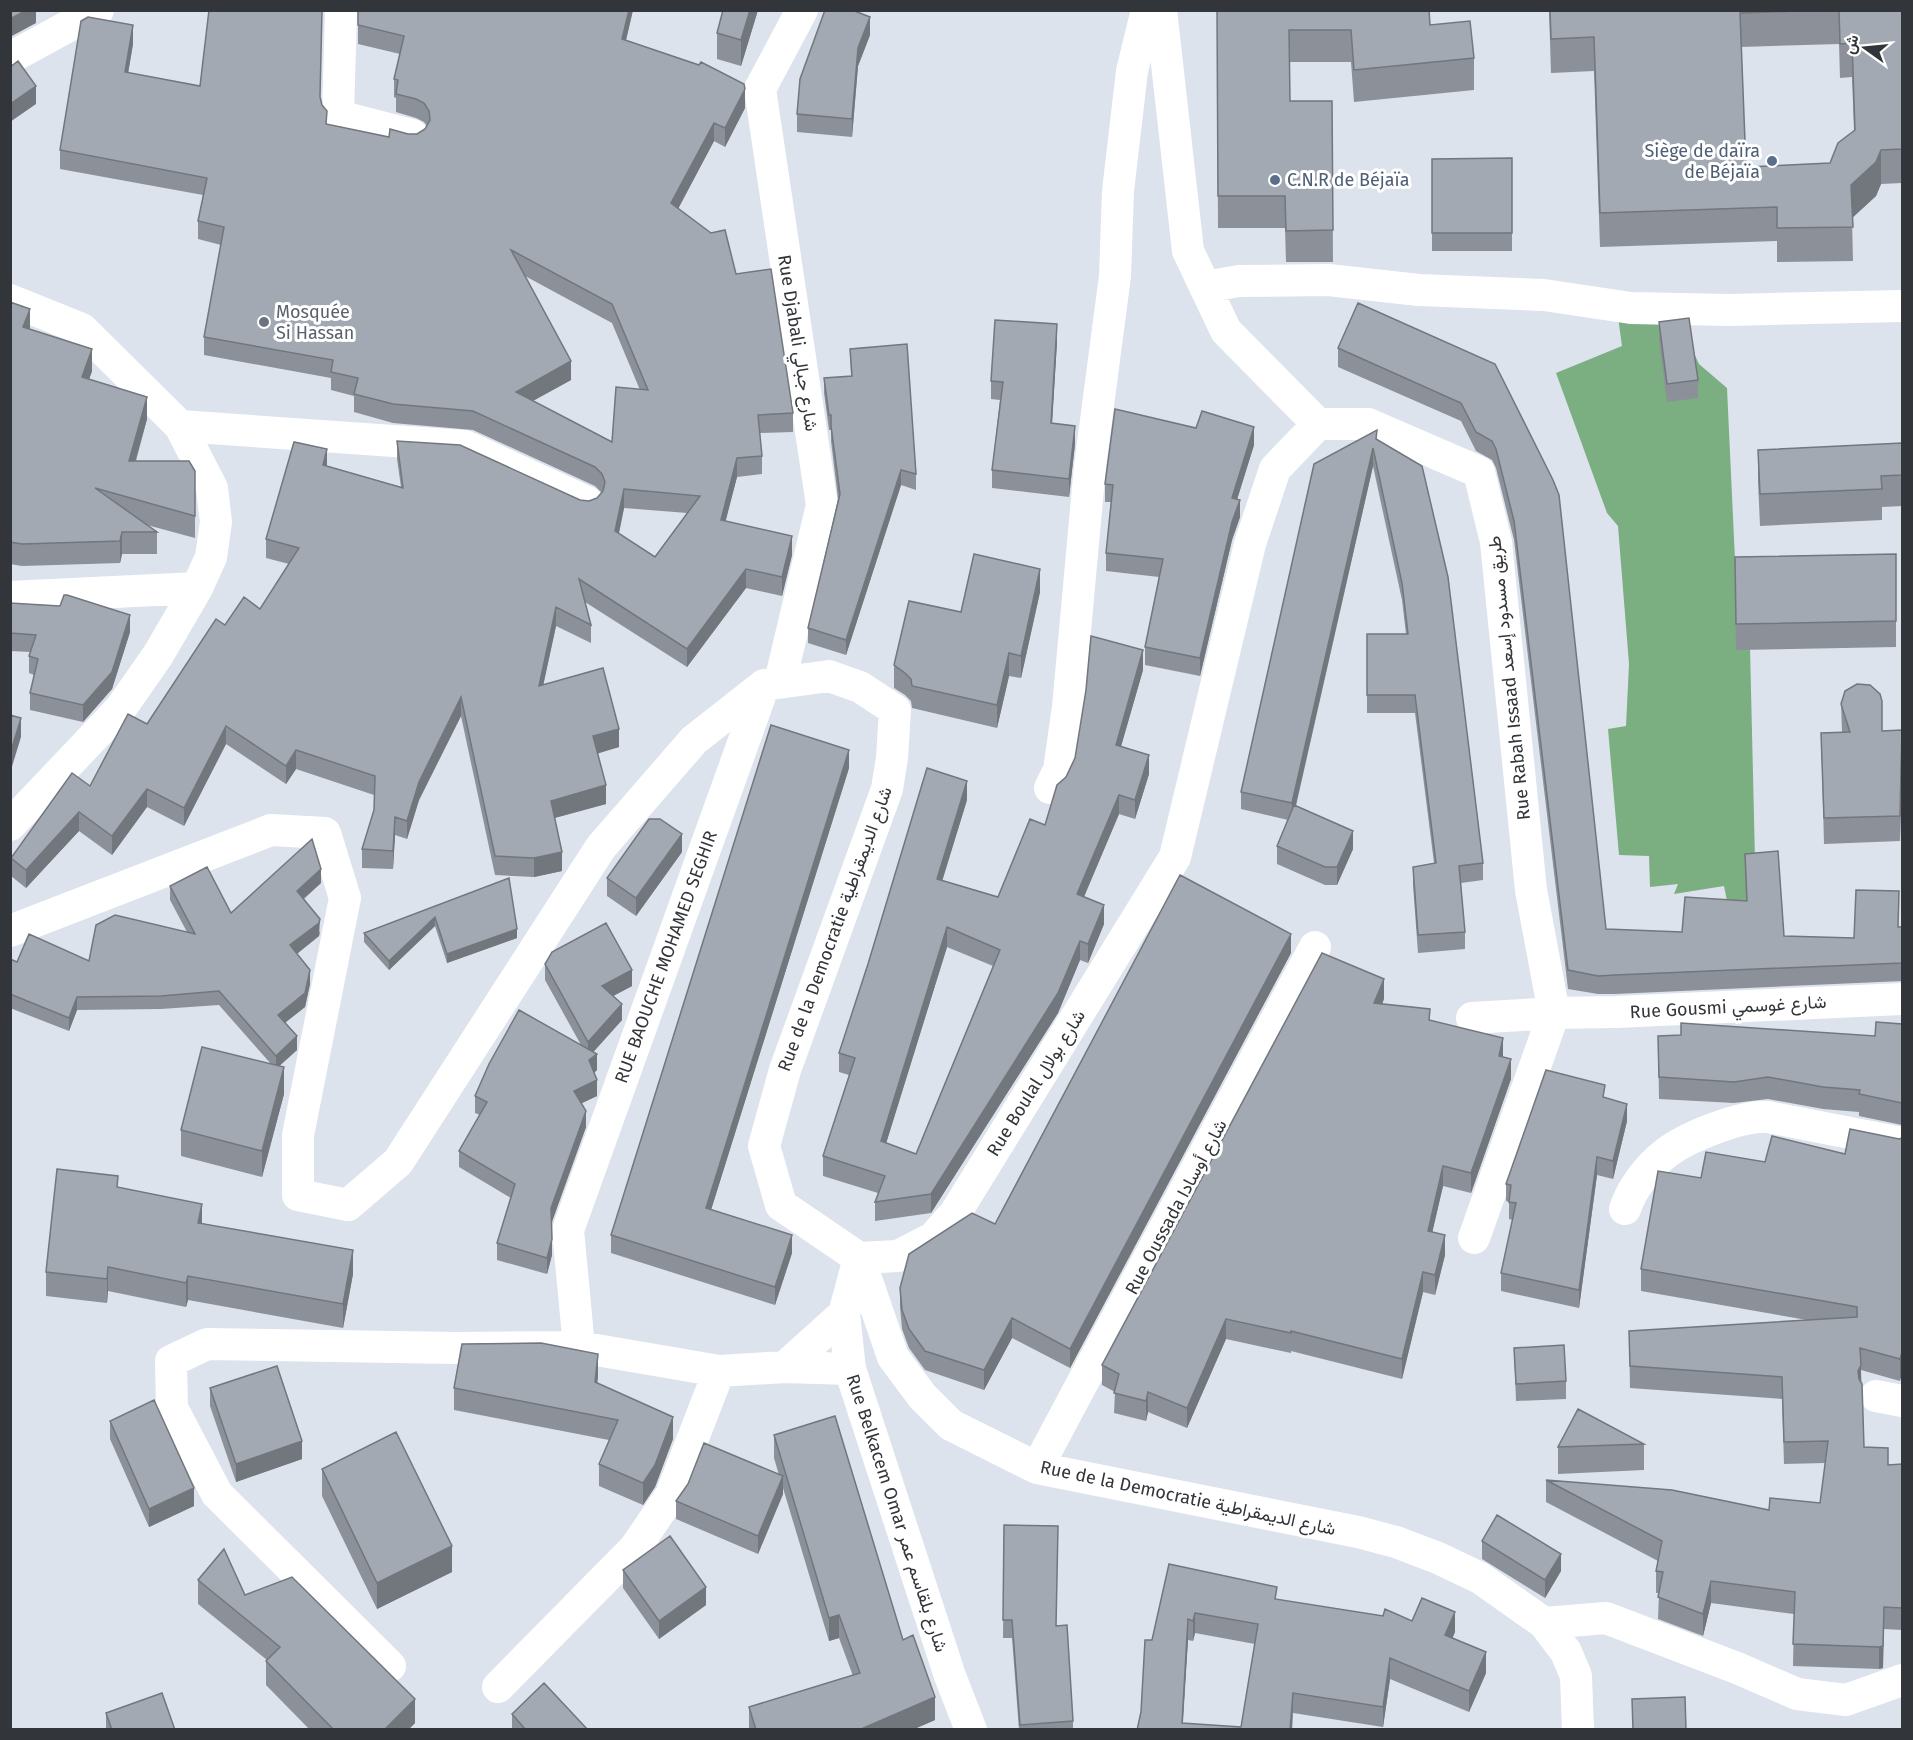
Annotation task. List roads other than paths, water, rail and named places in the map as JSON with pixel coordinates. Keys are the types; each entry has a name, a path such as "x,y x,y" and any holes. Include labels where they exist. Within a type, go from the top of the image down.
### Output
{"street":[{"path":"10,58 98,10"},
{"path":"341,10 338,116 412,135"},
{"name":"Rue Djabali شارع جبالي","path":"772,684 822,505 760,89 802,10"},
{"path":"1050,788 1059,770 1068,707 1090,466 1115,276 1118,191 1132,71 1147,10"},
{"path":"1161,10 1188,251 1226,331 1318,424"},
{"path":"1205,287 1239,281 1328,280 1419,290 1544,295 1631,308 1730,310 1902,306"},
{"path":"10,300 82,329 180,426 212,488 216,522 211,557 197,588 158,655 121,708 10,825"},
{"name":"Rue Boulal شارع بولال","path":"859,1258 898,1256 933,1238 956,1212 1175,857 1247,556 1257,523 1275,469 1318,424"},
{"name":"Rue Rabah Issaad طريق مسدود إسعد","path":"1318,424 1368,424 1479,472 1496,542 1531,890 1554,1013"},
{"path":"180,426 465,446 587,502"},
{"path":"10,597 197,588"},
{"name":"Rue de la Democratie شارع الديمقراطية","path":"772,684 829,676 860,687 894,710 892,758 887,789 785,1070 764,1146 781,1205 859,1258 893,1357 922,1396 951,1425 1037,1468 1358,1532 1396,1542 1438,1558 1480,1578 1544,1623 1566,1652 1576,1676 1578,1730"},
{"path":"10,931 271,830 325,833 345,898 298,1135 298,1195 348,1205 398,1162 601,847 694,740 772,684"},
{"name":"RUE BAOUCHE MOHAMED SEGHIR","path":"579,1347 568,1230 772,684"},
{"name":"Rue Oussada شارع أوسادا","path":"1037,1468 1315,946"},
{"name":"Rue Gousmi شارع غوسمي","path":"1472,1018 1902,999"},
{"path":"1474,1238 1554,1013"},
{"path":"1625,1209 1637,1185 1667,1152 1736,1121 1760,1116 1768,1117 1902,1143"},
{"name":"Rue Belkacem Omar شارع بلقاسم عمر","path":"859,1258 844,1314 850,1369 950,1676 971,1730"},
{"path":"785,1367 844,1314"},
{"path":"390,1666 217,1494 172,1408 171,1361 207,1344 457,1348 579,1347 719,1371 785,1367 850,1369"},
{"path":"498,1687 635,1548 671,1495 719,1371"},
{"path":"1544,1623 1606,1618 1737,1668 1797,1694 1846,1700 1902,1680"}],"place":[{"name":"Siège de daïra de Béjaïa","path":"1772,161"},
{"name":"C.N.R de Béjaïa","path":"1275,180"},
{"name":"Mosquée Si Hassan","path":"264,322"}]}
